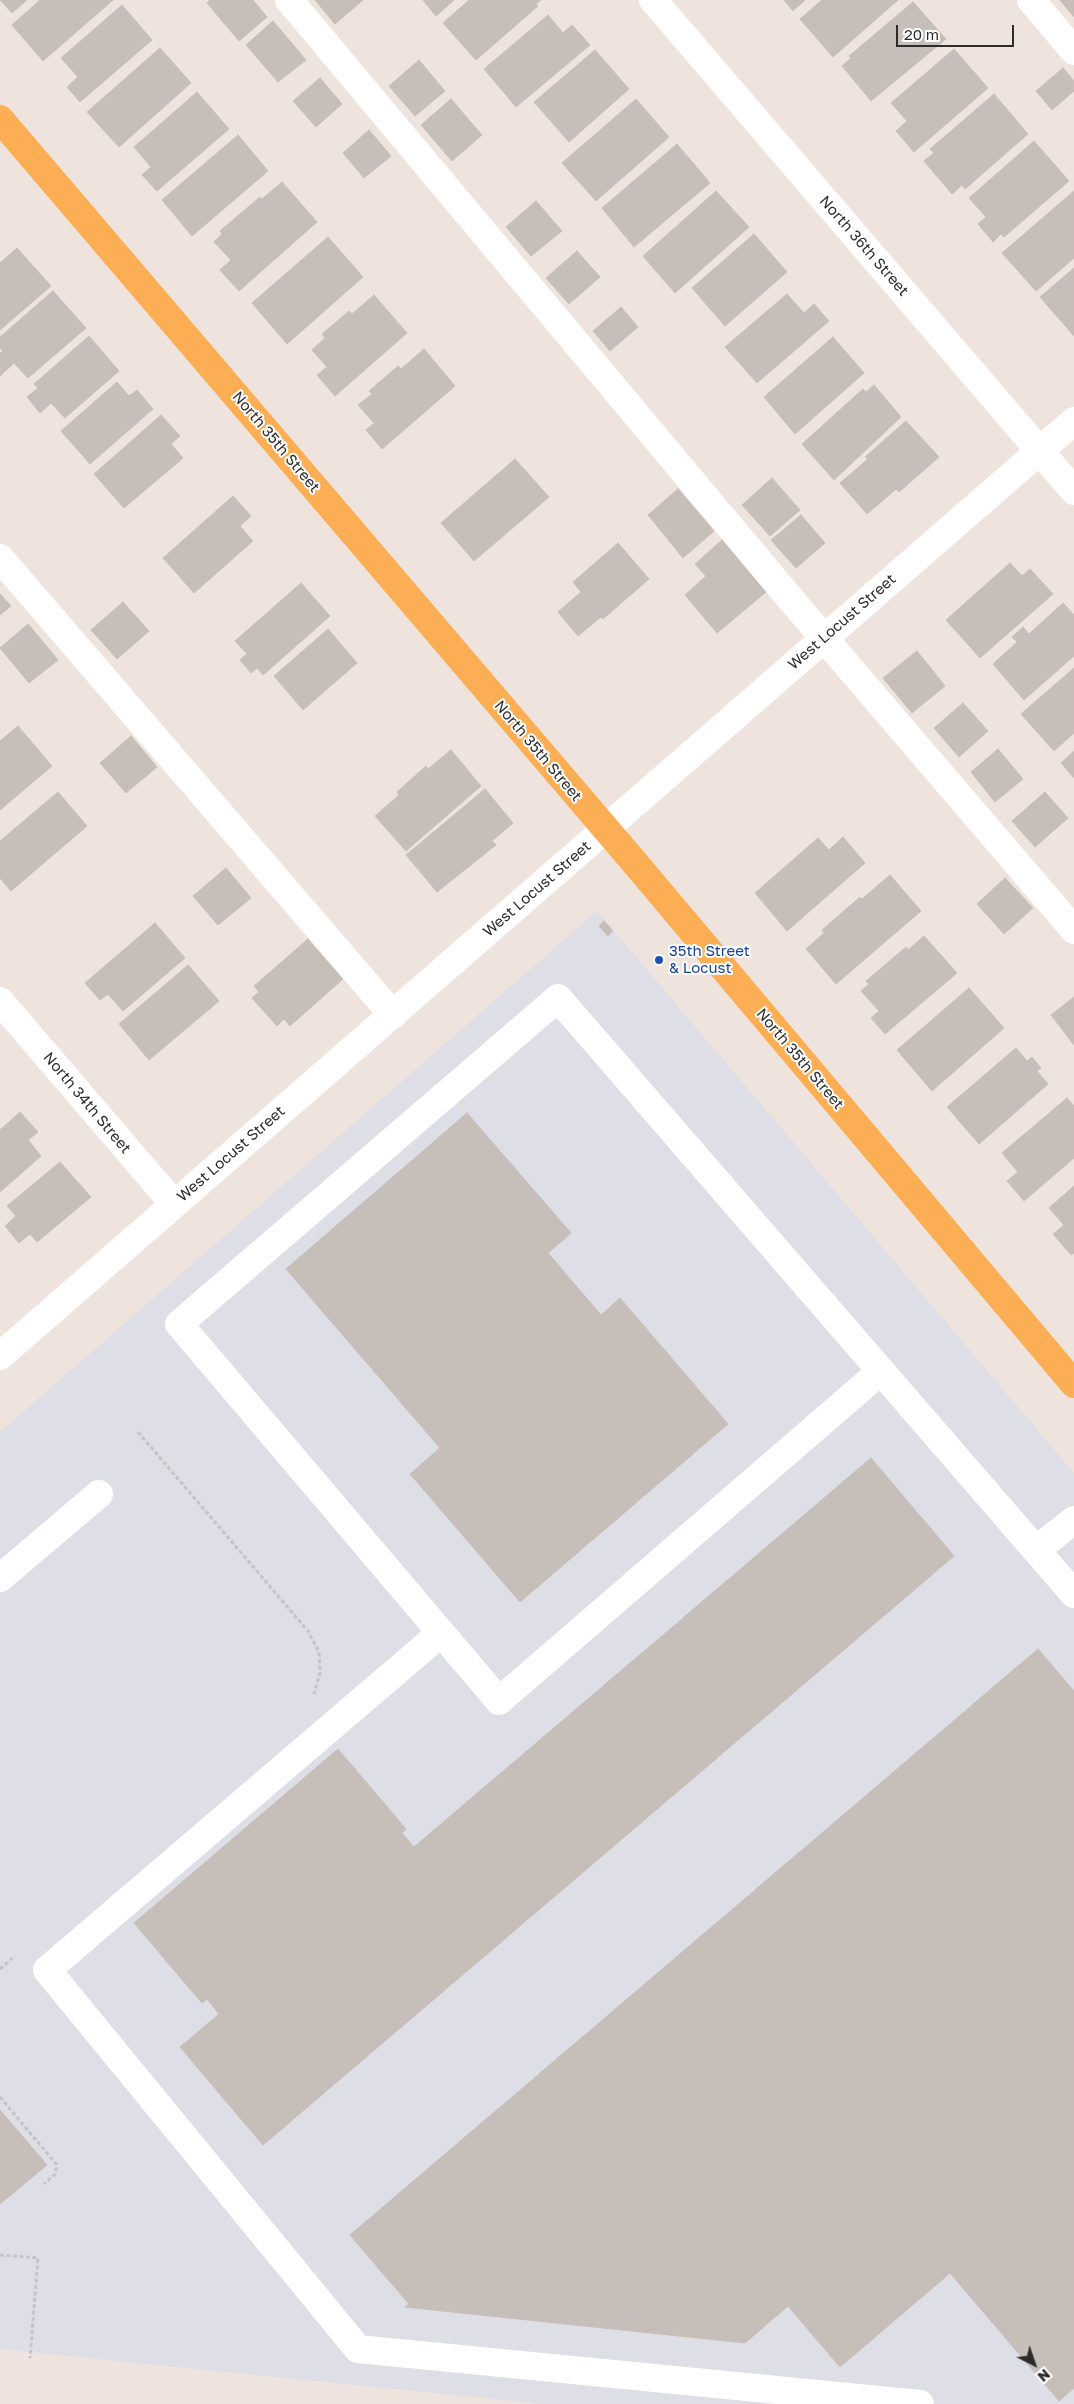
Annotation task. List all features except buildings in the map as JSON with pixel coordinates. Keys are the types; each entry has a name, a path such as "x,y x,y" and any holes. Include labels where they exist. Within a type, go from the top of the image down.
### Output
{"main road":[{"name":"North 35th Street","path":"0,119 606,830 1074,1384"}],"street":[{"path":"290,0 823,638 1074,930"},
{"name":"North 36th Street","path":"653,0 1074,492"},
{"path":"1031,0 1074,51"},
{"name":"West Locust Street","path":"0,1356 1074,421"},
{"path":"0,558 392,1015"},
{"path":"881,1371 498,1701 179,1324 558,998 881,1371 1036,1550 1074,1594"},
{"name":"North 34th Street","path":"0,1001 174,1204"},
{"path":"0,1578 98,1494"},
{"path":"1036,1550 1074,1520"},
{"path":"441,1634 47,1970 358,2349 920,2404"}],"path":[{"path":"138,1432 308,1631 319,1652 320,1673 314,1694 309,1702"},
{"path":"0,1969 22,1950"},
{"path":"0,2097 57,2165 55,2174 44,2184"},
{"path":"0,2255 38,2258 30,2358"}],"shaded area":[{"path":"597,911 1074,1473 1074,2404 542,2404 0,2349 0,1432"}],"place":[{"name":"35th Street & Locust","path":"659,960"}]}
